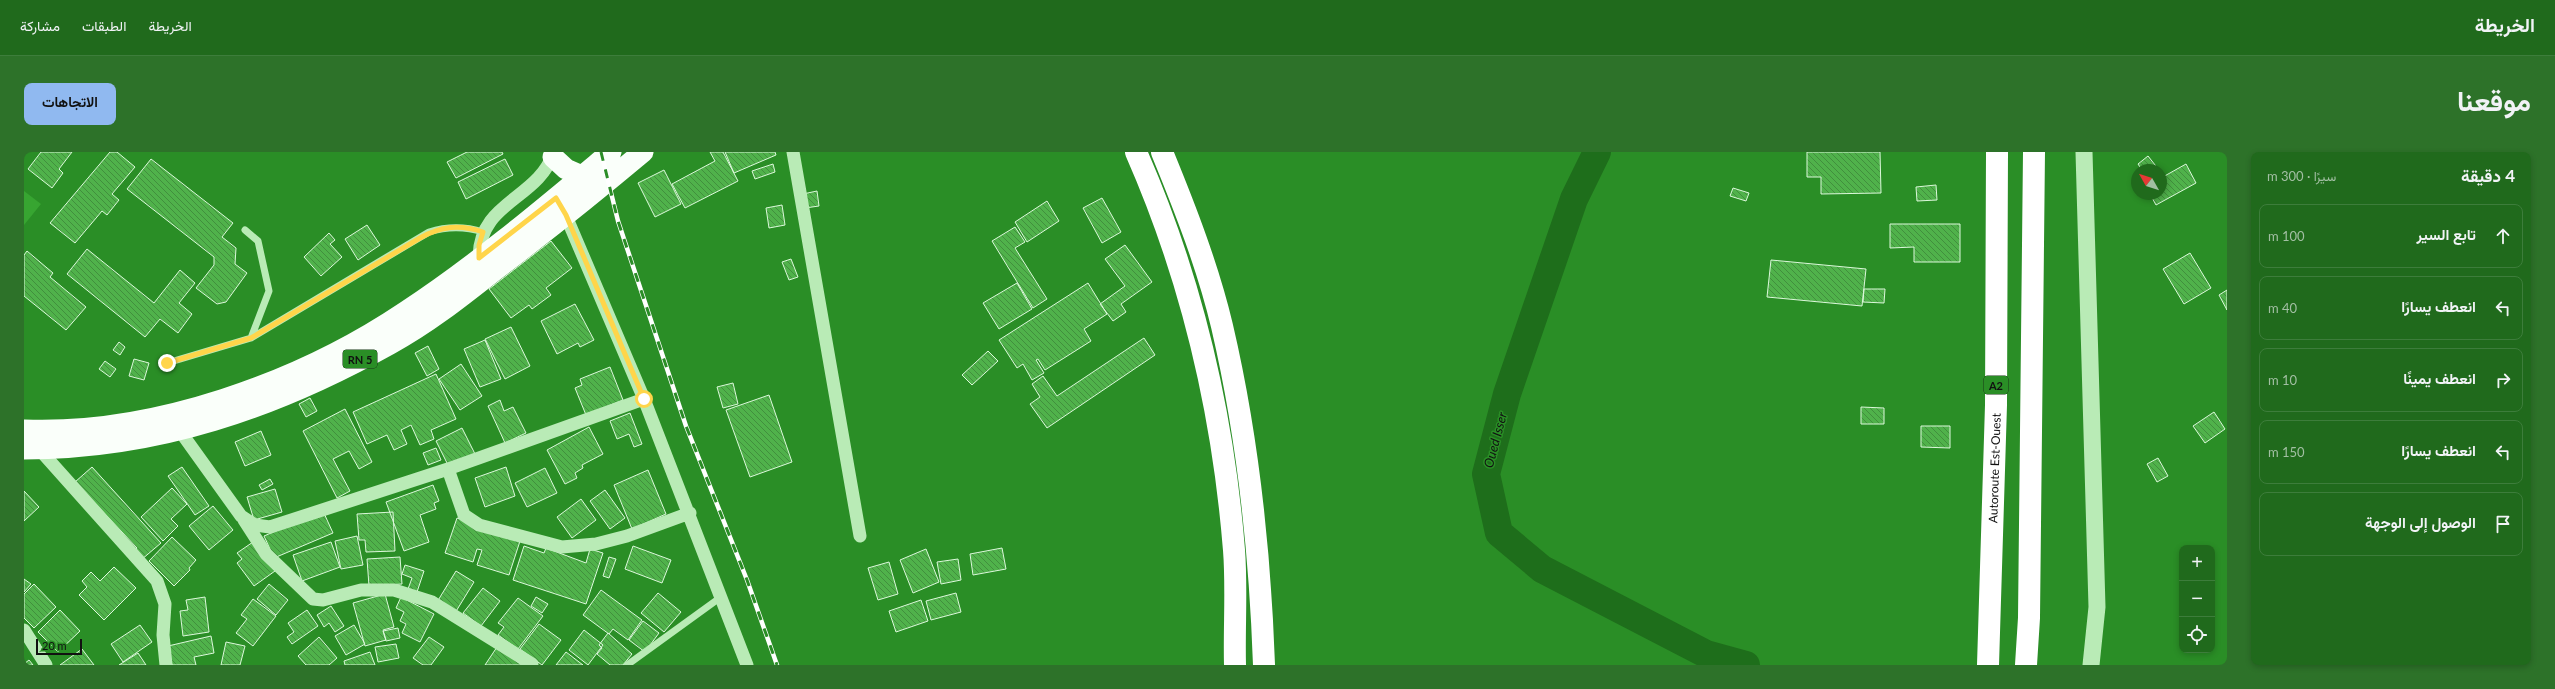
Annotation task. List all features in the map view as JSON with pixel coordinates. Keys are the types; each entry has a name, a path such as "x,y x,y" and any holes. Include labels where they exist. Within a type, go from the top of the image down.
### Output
{"highway":[{"path":"1136,152 1151,185 1186,286 1209,377 1224,467 1234,551 1235,665"},
{"path":"1162,152 1185,208 1222,326 1244,444 1256,530 1264,665"},
{"name":"Autoroute Est-Ouest","path":"1988,665 1991,619 1996,405 1997,152"},
{"path":"2026,665 2029,618 2034,152"}],"main road":[{"name":"RN 5","path":"32,449 128,441 180,431 236,415 283,397 391,344 472,288 561,206 582,176 611,152"},
{"name":"RN 5","path":"24,430 79,429 175,414 225,400 302,368 356,342 405,313 479,258 643,152"},
{"path":"554,154 566,169 582,176"}],"street":[{"path":"793,152 860,536"},
{"path":"2084,152 2097,607 2091,662"},
{"path":"479,258 479,245 483,232 495,216 536,181 554,154"},
{"path":"561,206 644,399 690,513 747,665"},
{"path":"241,516 255,525 270,527 448,470 644,399"},
{"path":"180,431 241,516 266,554 313,599 322,600 361,590 394,590 432,602 532,664"},
{"path":"32,449 157,581 165,604 163,635 166,665"},
{"path":"448,470 464,514 479,525 562,547 596,544 627,536 690,513"},
{"path":"24,630 46,665"}],"lane":[{"path":"167,363 251,338 429,232 445,228 461,227 483,232"},
{"path":"245,230 258,241 269,291 251,338"},
{"path":"627,665 722,597"}],"green space":[{"path":"24,191 41,204 24,225"}],"building":[{"path":"41,152 72,152 59,169 63,173 52,188 28,169"},
{"path":"110,152 117,152 135,167 112,194 119,200 107,215 102,211 75,243 50,223"},
{"path":"467,152 502,152 503,154 456,178 447,162"},
{"path":"710,152 723,152 738,181 685,208 672,184 715,161"},
{"path":"725,152 775,152 776,155 734,173"},
{"path":"1807,152 1880,152 1881,193 1821,194 1821,177 1807,177"},
{"path":"2148,156 2154,164 2138,164"},
{"path":"151,159 233,223 222,237 236,248 235,264 247,273 226,302 217,304 196,288 214,265 214,257 127,189"},
{"path":"505,159 513,175 466,199 458,182"},
{"path":"773,164 775,172 755,179 752,171"},
{"path":"2186,164 2196,183 2167,199 2167,175"},
{"path":"664,170 681,204 655,217 638,183"},
{"path":"1936,185 1937,200 1917,201 1916,187"},
{"path":"1733,188 1749,193 1746,201 1730,196"},
{"path":"817,191 819,206 805,208 803,194"},
{"path":"1102,198 1121,232 1102,243 1083,208"},
{"path":"2153,200 2165,200 2156,205"},
{"path":"1047,201 1059,221 1027,242 1015,222"},
{"path":"782,205 785,225 769,228 766,208"},
{"path":"1890,224 1960,224 1960,262 1914,262 1914,247 1890,248"},
{"path":"367,225 380,245 358,260 345,239"},
{"path":"1015,227 1025,242 1015,248 1047,299 1033,308 992,241"},
{"path":"329,233 335,240 330,244 342,257 321,276 304,257"},
{"path":"551,241 572,268 546,288 551,295 532,309 529,305 511,318 489,289"},
{"path":"1125,245 1152,282 1121,304 1126,312 1113,321 1100,304 1125,286 1105,259"},
{"path":"87,249 154,303 180,270 195,283 179,303 192,314 178,333 160,319 145,337 67,274"},
{"path":"27,251 53,273 50,277 86,307 66,330 24,296 24,255"},
{"path":"2190,253 2211,288 2184,304 2163,269"},
{"path":"791,259 798,277 789,280 782,262"},
{"path":"1771,260 1866,269 1862,306 1767,297"},
{"path":"1017,283 1032,309 999,329 983,303"},
{"path":"1088,283 1107,314 1084,329 1091,341 1045,370 1038,359 1036,360 1044,373 1032,380 1023,364 1017,368 999,340"},
{"path":"1864,289 1885,289 1884,303 1863,302"},
{"path":"2227,290 2227,310 2219,295"},
{"path":"575,304 594,340 580,347 578,343 557,354 541,321"},
{"path":"511,327 530,366 505,379 485,339"},
{"path":"1144,338 1155,355 1047,428 1030,404 1040,397 1032,384 1043,376 1057,396"},
{"path":"485,340 501,379 480,387 464,349"},
{"path":"119,342 125,347 120,355 113,350"},
{"path":"428,346 439,369 427,376 415,353"},
{"path":"988,351 998,361 972,385 962,375"},
{"path":"134,359 149,363 144,380 129,376"},
{"path":"105,361 116,369 110,377 99,369"},
{"path":"461,364 482,396 460,410 439,379"},
{"path":"610,367 623,400 586,415 575,388 582,385 580,379"},
{"path":"436,374 456,419 431,430 434,439 420,445 411,425 401,430 407,444 394,450 387,435 367,444 353,412"},
{"path":"733,383 738,404 723,408 717,387"},
{"path":"769,395 792,462 750,477 726,410"},
{"path":"310,398 317,411 306,417 299,404"},
{"path":"500,400 504,411 513,407 526,433 505,443 488,406"},
{"path":"1861,407 1884,408 1884,424 1861,424"},
{"path":"345,409 372,462 359,469 349,451 333,459 350,491 337,498 303,431"},
{"path":"2214,412 2225,429 2205,443 2193,426"},
{"path":"630,413 642,444 634,447 629,434 617,439 610,421"},
{"path":"1921,426 1950,426 1950,448 1921,447"},
{"path":"589,427 603,454 582,465 583,468 575,473 577,478 565,484 547,450"},
{"path":"462,428 475,454 449,467 436,441"},
{"path":"261,431 271,455 245,466 235,442"},
{"path":"436,448 441,460 428,465 423,453"},
{"path":"2158,458 2168,476 2157,482 2147,464"},
{"path":"92,467 161,543 141,560 134,551 137,548 75,482"},
{"path":"182,467 209,506 195,515 168,476"},
{"path":"506,467 515,496 485,507 475,478"},
{"path":"545,468 557,493 527,507 515,483"},
{"path":"648,470 666,514 632,529 614,485"},
{"path":"270,479 273,484 262,490 259,485"},
{"path":"433,485 439,501 434,503 436,509 420,515 429,542 404,551 386,502"},
{"path":"172,488 187,504 171,519 178,526 163,541 141,517"},
{"path":"275,489 282,512 254,520 247,497"},
{"path":"605,490 625,518 610,529 590,501"},
{"path":"24,491 39,507 24,521"},
{"path":"581,499 596,520 572,538 557,517"},
{"path":"213,506 233,530 209,550 189,526"},
{"path":"323,511 333,533 274,558 264,536"},
{"path":"393,512 395,551 366,552 365,540 359,540 357,514"},
{"path":"457,518 521,538 509,575 477,565 482,550 477,549 473,562 445,553"},
{"path":"357,536 363,565 341,569 335,541"},
{"path":"172,537 196,560 189,568 190,570 174,586 149,561"},
{"path":"253,542 275,571 254,586 237,563 242,559 237,553"},
{"path":"331,542 340,567 302,581 293,555"},
{"path":"524,546 544,553 546,548 586,563 590,549 603,553 586,604 513,580"},
{"path":"633,546 671,560 662,583 625,569"},
{"path":"1002,548 1006,569 973,575 970,554"},
{"path":"926,549 939,582 913,593 900,560"},
{"path":"400,557 402,584 369,586 367,559"},
{"path":"609,557 616,559 609,578 603,576"},
{"path":"958,559 961,580 941,584 937,562"},
{"path":"889,562 898,594 878,600 868,568"},
{"path":"405,565 424,571 417,592 408,589 412,578 402,574"},
{"path":"114,567 136,588 104,620 79,595 87,587 82,581 91,572 100,581"},
{"path":"456,571 474,582 455,613 437,602"},
{"path":"24,579 31,584 24,592"},
{"path":"34,584 56,607 34,628 24,618 24,594"},
{"path":"269,584 288,600 276,615 257,599"},
{"path":"483,588 500,601 481,626 463,613"},
{"path":"601,590 642,620 628,640 613,629 609,634 583,615"},
{"path":"658,593 681,612 664,632 641,613"},
{"path":"956,593 961,612 931,620 926,601"},
{"path":"385,594 394,627 383,630 386,640 365,646 353,603"},
{"path":"205,597 209,632 183,636 180,611 188,610 186,600"},
{"path":"401,597 434,614 420,642 402,633 406,624 400,621 404,612 396,608"},
{"path":"536,597 548,604 542,613 531,606"},
{"path":"518,598 543,616 518,649 498,635 504,627 498,623"},
{"path":"253,599 276,616 253,646 236,633 247,619 241,615"},
{"path":"921,600 928,621 896,632 889,611"},
{"path":"331,606 344,626 335,632 329,623 324,627 317,615"},
{"path":"60,610 80,631 58,652 38,632"},
{"path":"307,610 318,626 292,644 287,637 294,632 288,623"},
{"path":"643,621 659,633 645,652 629,640"},
{"path":"539,624 561,640 542,665 520,649"},
{"path":"140,625 152,642 123,662 111,644"},
{"path":"354,625 365,644 346,655 335,636"},
{"path":"398,628 400,638 386,641 383,631"},
{"path":"584,630 603,645 588,665 569,650"},
{"path":"608,633 632,654 623,665 610,665 597,654 602,648 599,645"},
{"path":"211,636 214,653 194,657 196,665 172,665 168,646"},
{"path":"319,637 337,658 329,665 306,665 298,656"},
{"path":"429,637 444,647 431,665 423,665 413,658"},
{"path":"226,642 245,646 240,665 221,665"},
{"path":"396,644 399,658 378,662 375,647"},
{"path":"497,647 522,665 485,665"},
{"path":"82,649 94,665 60,665"},
{"path":"370,652 375,665 345,665 344,661"},
{"path":"566,652 583,665 556,665"},
{"path":"138,653 146,665 119,665"},
{"path":"29,660 33,665 24,665 24,664"}],"waterway":[{"name":"Oued Isser","path":"1597,152 1574,199 1507,394 1486,474 1499,533 1542,569 1706,654 1746,665"}],"railway":[{"path":"601,152 618,221 686,426 747,580 777,665"}],"route":[{"path":"167,363 251,338 429,232 450,227 461,227 472,228 483,232 479,245 479,258 556,198 566,215 644,399"}]}
